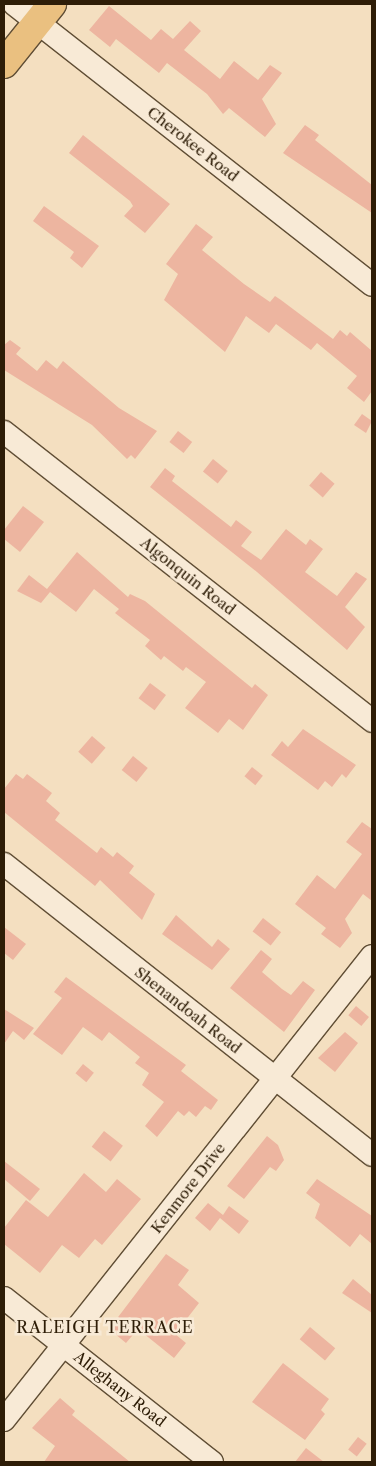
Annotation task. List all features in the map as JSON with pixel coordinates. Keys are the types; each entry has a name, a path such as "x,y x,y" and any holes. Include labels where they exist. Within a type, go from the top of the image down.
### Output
{"main road":[{"path":"4,64 44,13"}],"street":[{"name":"Cherokee Road","path":"14,4 44,13 372,284"},
{"name":"Algonquin Road","path":"4,432 372,721"},
{"name":"Shenandoah Road","path":"4,864 372,1155"},
{"name":"Kenmore Drive","path":"4,1420 372,956"},
{"name":"Alleghany Road","path":"4,1298 212,1462"}],"building":[{"path":"109,6 151,40 161,29 173,39 190,21 201,31 184,50 220,79 234,61 258,80 270,65 282,73 262,99 276,124 265,137 229,108 223,114 207,94 167,63 159,73 116,39 110,47 89,30"},
{"path":"305,125 319,135 315,140 372,185 372,213 283,153"},
{"path":"83,135 170,204 145,233 124,216 133,206 130,201 69,153"},
{"path":"44,206 99,246 82,268 70,258 74,252 33,221"},
{"path":"196,224 213,237 202,250 244,284 270,302 275,296 333,339 340,330 347,336 350,332 372,351 372,391 364,402 347,388 357,376 317,343 311,350 276,324 269,333 246,316 225,352 164,300 178,274 166,264"},
{"path":"10,340 21,348 16,354 37,371 46,360 57,369 63,361 119,408 157,431 135,459 131,455 127,459 92,425 4,370 4,345"},
{"path":"362,414 372,421 366,433 354,425"},
{"path":"178,431 192,442 184,453 169,442"},
{"path":"213,459 228,471 218,483 203,471"},
{"path":"165,468 175,476 172,481 231,527 236,520 252,532 241,546 261,560 286,529 306,545 310,539 323,549 305,572 337,596 356,572 367,579 345,607 365,627 347,650 257,572 150,487"},
{"path":"321,472 335,484 323,497 309,486"},
{"path":"23,506 44,522 20,552 4,539 4,530"},
{"path":"77,552 128,597 130,594 145,601 252,688 255,684 268,695 243,730 229,719 218,733 185,708 206,682 186,667 183,671 164,656 161,660 145,646 150,640 115,613 119,609 94,589 76,612 50,592 41,603 17,591 29,575 47,589"},
{"path":"150,683 166,695 155,710 139,698"},
{"path":"303,729 356,765 346,778 342,774 332,787 325,781 318,790 271,755 282,741 288,747"},
{"path":"92,736 106,748 92,764 78,752"},
{"path":"133,756 148,768 136,782 122,770"},
{"path":"252,767 263,776 255,785 244,776"},
{"path":"16,774 23,779 27,774 52,793 46,801 60,813 55,820 97,853 101,847 113,857 117,852 134,866 129,873 155,894 142,920 100,880 95,886 4,812 4,789"},
{"path":"362,822 372,829 372,901 363,894 345,919 352,933 340,948 321,934 326,928 295,904 317,875 335,889 362,854 346,842"},
{"path":"176,915 212,947 218,939 230,949 212,970 162,934"},
{"path":"263,918 281,932 271,946 253,931"},
{"path":"4,927 26,944 13,960 4,953"},
{"path":"261,950 272,959 262,972 282,989 291,995 303,981 315,990 284,1032 230,988"},
{"path":"66,977 186,1065 181,1071 218,1100 211,1110 205,1106 196,1117 189,1111 184,1116 178,1111 157,1137 145,1126 164,1102 142,1085 149,1073 135,1063 140,1057 109,1032 102,1041 83,1027 62,1055 33,1034 62,998 54,992"},
{"path":"356,1006 369,1017 361,1026 348,1015"},
{"path":"4,1009 34,1028 24,1040 13,1031 4,1044"},
{"path":"345,1032 358,1043 335,1072 318,1058"},
{"path":"83,1064 94,1073 86,1082 75,1073"},
{"path":"104,1131 123,1146 111,1162 92,1147"},
{"path":"267,1136 278,1145 284,1160 276,1171 270,1167 244,1199 227,1186"},
{"path":"4,1161 40,1189 30,1201 4,1179"},
{"path":"84,1173 106,1192 117,1179 141,1199 102,1245 95,1239 79,1258 62,1245 40,1273 4,1244 4,1228 26,1200 48,1217"},
{"path":"317,1179 372,1216 372,1244 360,1234 350,1247 315,1218 320,1204 306,1193"},
{"path":"208,1203 223,1215 229,1206 249,1221 239,1234 220,1218 210,1231 195,1218"},
{"path":"166,1254 189,1270 178,1285 199,1303 175,1334 186,1343 174,1358 138,1329 126,1343 109,1329"},
{"path":"353,1279 372,1295 372,1313 342,1293"},
{"path":"310,1327 335,1348 325,1360 300,1339"},
{"path":"283,1363 329,1399 321,1410 325,1414 305,1440 252,1402"},
{"path":"60,1398 75,1411 72,1415 130,1462 44,1462 55,1446 32,1428"},
{"path":"358,1437 367,1444 357,1456 348,1450"},
{"path":"306,1448 324,1462 295,1462"}],"district":[{"name":"RALEIGH TERRACE","path":"105,1327"}]}
